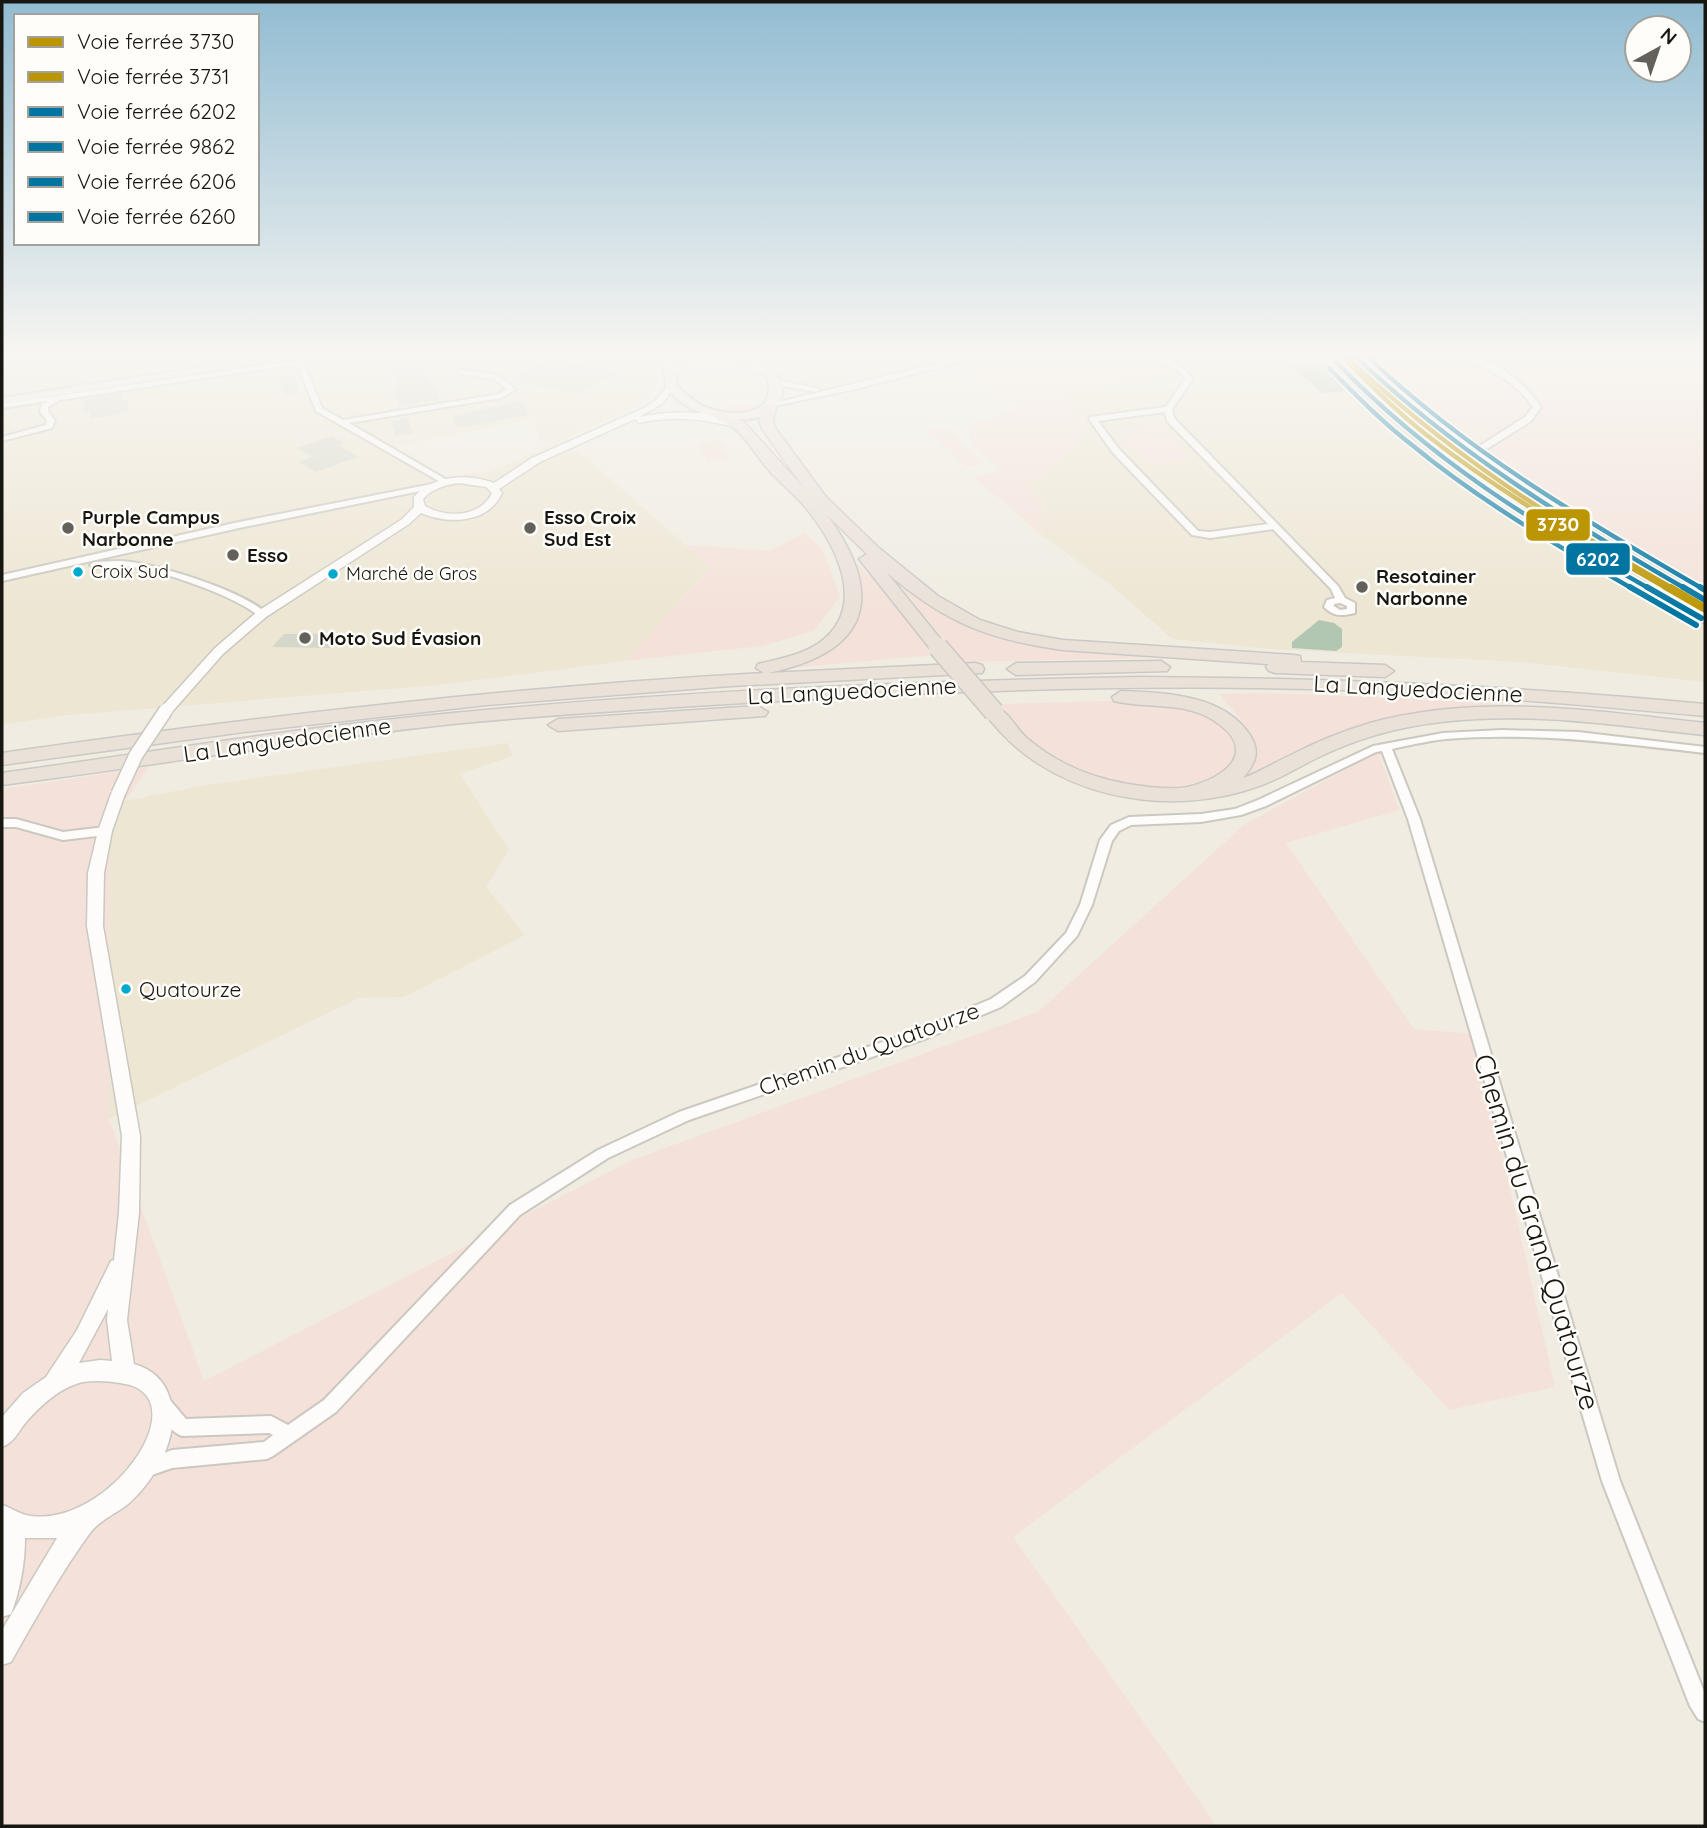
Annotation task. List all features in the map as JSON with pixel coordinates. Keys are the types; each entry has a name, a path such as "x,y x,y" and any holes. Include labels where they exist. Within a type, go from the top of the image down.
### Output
{"highway":[{"path":"753,441 778,470 932,599 956,615 987,629 1063,645 1294,660 1348,669"},
{"path":"642,686 695,675 779,665 816,653 834,641 848,626 855,609 847,559 800,469 779,441"},
{"path":"815,501 863,554 1020,743 1072,774 1121,789 1186,794 1248,783 1357,734 1403,721 1451,715 1527,714 1705,729"},
{"name":"La Languedocienne","path":"2,759 374,709 642,686 989,669 1216,666 1348,669 1496,676 1705,695"},
{"name":"La Languedocienne","path":"2,779 292,737 413,723 632,704 879,689 1186,682 1360,685 1497,692 1705,710"},
{"path":"2,794 401,738 684,716 960,700 1105,697 1161,699 1189,705 1213,712 1236,728 1246,744 1246,757 1238,772 1218,783 1186,794"}],"street":[{"path":"374,441 426,473 438,484"},
{"path":"2,579 403,491 476,480 536,460 578,441"},
{"path":"1109,441 1195,533 1210,535 1275,526"},
{"path":"1192,441 1335,588 1341,600"},
{"path":"1423,441 1534,518 1705,620"},
{"path":"1493,441 1473,454 1478,461 1541,504 1705,600"},
{"path":"494,487 536,460"},
{"path":"403,491 421,482 426,473"},
{"path":"367,547 416,525 489,507 496,499 497,493 494,487 476,480"},
{"path":"420,509 418,499 438,484"},
{"path":"420,509 445,517"},
{"path":"124,1369 117,1320 129,1213 131,1136 95,926 96,873 105,831 136,755 166,710 219,650 278,602 367,547 420,509"},
{"path":"134,564 134,558 139,552 152,545"},
{"path":"2,586 90,565 134,564 241,600 258,608 262,614"},
{"path":"241,600 278,602"},
{"name":"Chemin du Quatourze","path":"145,1469 172,1459 267,1450 289,1435 330,1406 515,1210 603,1154 696,1112 922,1034 996,1003 1030,979 1071,936 1086,905 1106,840 1115,828 1129,821 1201,818 1237,811 1262,803 1373,749 1443,736 1502,733 1578,735 1705,750"},
{"name":"Chemin du Grand Quatourze","path":"1387,746 1418,832 1611,1481 1697,1699 1705,1712"},
{"path":"2,822 16,823 63,836 105,831"},
{"path":"53,1385 84,1337 122,1259"},
{"path":"2,1436 13,1419 34,1398 53,1385 89,1370 124,1369 151,1382 163,1405 182,1427 271,1424 289,1435"},
{"path":"2,1605 13,1554 8,1520 40,1530 86,1519 107,1508 135,1483 145,1469 162,1433 163,1405"},
{"path":"2,1653 64,1549 86,1519"}],"shaded area":[{"path":"2,441 419,441 395,446 444,477 489,472 556,443 542,441 560,441 588,459 710,567 626,661 439,685 58,716 2,725"},
{"path":"721,441 730,458 708,462 698,443"},
{"path":"939,441 960,441 984,463 966,467"},
{"path":"1071,441 1424,441 1484,495 1705,624 1705,682 1520,662 1269,649 1173,639 1107,582 1044,537 1037,522 1030,487 1072,449"},
{"path":"1077,441 1072,449 1030,487 1045,511 1037,522 1044,537 975,478 1002,470 971,443"},
{"path":"1123,441 1176,441 1194,460 1145,465"},
{"path":"1430,441 1448,441 1533,502 1705,603 1705,615 1566,533 1480,479"},
{"path":"1458,441 1705,441 1705,594 1579,521"},
{"path":"804,533 822,548 840,597 814,631 762,646 626,661 710,568 685,545 770,551"},
{"path":"853,561 873,579 934,655 780,669 820,651 846,634 854,622 857,607"},
{"path":"895,576 970,625 1148,655 1147,658 963,662 892,577"},
{"path":"1319,620 1334,623 1342,629 1342,647 1336,651 1292,648 1292,642"},
{"path":"1254,693 1536,706 1705,722 1705,726 1623,718 1400,718 1237,783 1254,759 1255,748 1246,728 1220,694"},
{"path":"1106,701 1182,706 1210,716 1223,725 1239,743 1232,769 1208,780 1156,787 1102,778 1052,756 1031,741 1001,704"},
{"path":"508,743 512,756 460,774 509,850 486,887 525,935 404,997 359,998 109,1119 110,837 125,801 206,785"},
{"path":"1378,752 1399,810 1286,843 1414,1029 1475,1034 1555,1387 1449,1410 1342,1293 1013,1537 1214,1822 1210,1826 2,1826 2,789 149,767 125,801 110,837 109,1119 204,1381 632,1160 1038,1012 1245,824"}],"building":[{"path":"317,441 341,441 344,443 338,445 358,457 316,472 299,462 313,457 297,448"},
{"name":"Moto Sud Évasion","path":"284,634 328,634 333,643 331,648 272,647"}],"rail line":[{"name":"6206","path":"1407,441 1444,471 1550,541 1696,625"},
{"name":"6202","path":"1421,441 1484,489 1520,512 1701,618"},
{"name":"3730","path":"1435,441 1491,482 1561,527 1705,610"},
{"name":"3731","path":"1442,441 1516,495 1705,607"},
{"name":"9862","path":"1452,441 1566,519 1705,600"},
{"name":"6260","path":"1466,441 1571,512 1705,590"}],"place":[{"name":"Purple Campus Narbonne","path":"68,528"},
{"name":"Esso Croix Sud Est","path":"530,528"},
{"name":"Esso","path":"233,555"},
{"name":"Croix Sud","path":"78,572"},
{"name":"Marché de Gros","path":"333,574"},
{"name":"Resotainer Narbonne","path":"1362,587"},
{"name":"Moto Sud Évasion","path":"305,638"},
{"name":"Quatourze","path":"126,989"}]}
